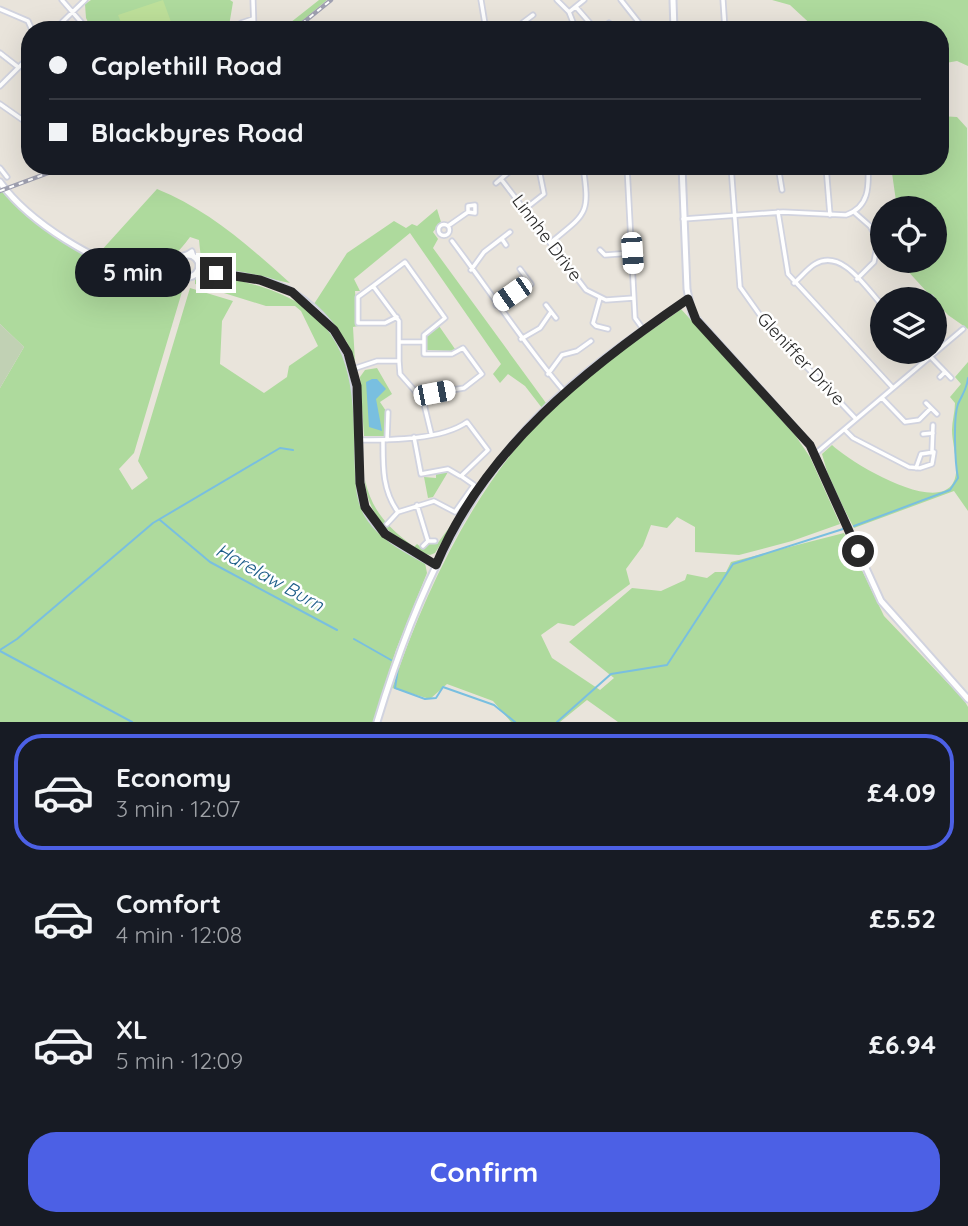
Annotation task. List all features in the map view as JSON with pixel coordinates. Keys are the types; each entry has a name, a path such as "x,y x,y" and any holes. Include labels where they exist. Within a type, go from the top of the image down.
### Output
{"main road":[{"path":"673,0 674,21"},
{"path":"682,175 688,299 696,320 805,438 815,454 881,601 968,699"},
{"path":"0,182 33,215 60,235 123,267 145,272 179,272 185,276 192,276 199,268"},
{"path":"179,272 178,262 186,255 194,257 199,268"},
{"path":"199,268 260,280 292,292 334,330 353,369 359,397 360,489 371,518 385,534 436,565"},
{"path":"377,722 397,660 436,565 458,522 498,462 564,391 688,299"}],"street":[{"path":"62,0 82,21"},
{"path":"62,21 85,0"},
{"path":"247,21 253,19 253,0"},
{"path":"481,0 484,21"},
{"path":"558,0 569,12 572,21"},
{"path":"569,12 584,0"},
{"path":"621,0 638,21"},
{"path":"723,0 724,21"},
{"path":"576,7 589,21"},
{"path":"0,9 28,21"},
{"path":"526,21 533,15"},
{"path":"0,53 18,68"},
{"path":"0,86 21,65"},
{"path":"0,104 21,119"},
{"path":"7,167 1,170 7,177"},
{"path":"496,183 506,175"},
{"path":"525,209 544,194 540,175"},
{"path":"550,243 585,210 588,196 584,175"},
{"path":"628,175 635,318 645,331"},
{"name":"Gleniffer Drive","path":"732,175 738,281 747,300 767,325 856,419"},
{"path":"780,175 782,190"},
{"path":"827,175 830,215"},
{"path":"683,219 778,212 830,215 854,212 870,190 869,175"},
{"name":"Linnhe Drive","path":"501,179 586,290 600,298"},
{"path":"442,234 448,226 468,212"},
{"path":"778,212 785,265 794,283 893,388"},
{"path":"854,212 870,226 878,240 874,262 857,279"},
{"path":"448,226 441,226 442,234 452,241 496,305 511,320 521,339 564,391"},
{"path":"471,270 484,252 510,232"},
{"path":"502,239 506,244"},
{"path":"600,250 606,255 632,253"},
{"path":"794,283 816,263 829,260 841,263 870,293"},
{"path":"397,317 385,323 358,323 359,297 406,263 445,318 425,332 424,354 453,354 463,348 482,374 464,387 434,393 423,400"},
{"path":"520,269 531,284"},
{"path":"496,305 512,294 525,276"},
{"path":"373,286 397,317 400,374 423,400 431,433"},
{"path":"608,329 593,323 600,298 634,298"},
{"path":"546,305 556,318"},
{"path":"521,339 540,328 551,312"},
{"path":"947,340 963,329"},
{"path":"548,374 562,355 591,341"},
{"path":"400,342 423,342"},
{"path":"578,342 583,347"},
{"path":"353,369 377,361 400,361"},
{"path":"815,454 918,364"},
{"path":"937,364 951,378"},
{"path":"940,377 945,372"},
{"path":"882,398 905,422 919,420 932,408"},
{"path":"926,403 937,414"},
{"path":"387,412 384,476 389,500 398,512"},
{"path":"359,440 414,437 458,428 467,422 488,450 461,476"},
{"path":"845,430 853,438 916,468 932,464 935,456 932,451 933,425"},
{"path":"923,434 933,433"},
{"path":"387,524 398,512 417,505 439,502 456,512 474,485 448,469 422,474 414,437"},
{"path":"916,468 921,454 932,451"},
{"path":"417,505 428,541"},
{"path":"423,546 428,541 435,541"}],"green space":[{"path":"91,0 233,2 230,21 88,21 85,4"},
{"path":"163,0 171,21 120,21 118,15"},
{"path":"319,0 327,0 302,21 292,21"},
{"path":"772,0 968,0 968,66 957,61 949,62 949,21 807,21 790,5"},
{"path":"949,117 957,117 967,128 968,329 947,314 947,287 922,287 910,273 947,273 947,196 895,196 892,175 949,175"},
{"path":"157,189 211,218 290,283 212,267 201,259 199,240 190,237 169,259 150,267 128,263 100,252"},
{"path":"5,191 64,242 98,263 133,275 177,275 183,279 184,285 134,453 119,469 132,490 148,478 138,461 190,288 233,301 222,321 220,364 264,393 287,377 289,366 318,346 301,311 295,306 266,306 195,284 195,276 202,273 267,289 293,300 316,315 333,334 346,359 354,389 357,481 364,512 383,535 425,563 427,573 396,650 373,722 0,722 0,388 24,347 0,324 0,193"},
{"path":"437,209 441,222 433,232 438,239 433,248 546,403 542,408 525,386 508,374 500,383 493,374 501,364 410,233 354,279 360,291 355,291 358,326 353,327 355,362 347,342 314,304 347,253 394,221 406,228 412,224 417,226"},
{"path":"681,309 795,435 810,457 840,524 792,541 739,555 695,552 695,527 677,517 667,528 651,525 643,546 626,569 630,584 574,626 558,623 541,635 552,658 600,690 614,678 569,642 632,588 661,591 685,580 687,574 707,578 715,572 726,572 731,562 844,533 884,616 964,700 968,707 968,722 618,722 587,700 560,722 511,722 493,701 447,684 430,699 392,688 406,648 441,569 461,530 508,458 536,424 579,382"},
{"path":"0,324 24,347 0,388"},
{"path":"439,326 455,349 453,351 427,350 427,335"},
{"path":"968,362 968,511 954,491 854,528 830,482 822,454 832,445 873,473 892,482 929,493 943,491 953,483 956,471 952,430 955,403 950,397 961,384 955,377"},
{"path":"377,368 392,394 380,402 386,411 385,436 364,436 360,377 365,370"},
{"path":"448,472 433,497 428,498 424,477 436,478 436,474"},
{"path":"365,480 377,510 397,533 414,547 417,544 423,549 429,544 437,544 457,517 435,553 430,555 417,551 385,527 371,505"}],"water":[{"path":"377,379 386,389 376,399 382,431 369,427 366,382"}],"waterway":[{"path":"854,526 950,490 958,478 956,411 968,378"},
{"path":"0,650 17,639 153,523 280,448 293,450"},
{"name":"Harelaw Burn","path":"160,520 210,562 337,630"},
{"path":"557,722 611,674 667,665 733,564 843,529"},
{"path":"354,639 391,660"},
{"path":"0,651 132,722"},
{"path":"398,668 395,688 425,699 436,698 443,687 494,705 515,722"}],"railway":[{"path":"305,21 331,0"},
{"path":"0,191 43,175"}],"route":[{"path":"216,273 260,280 292,292 334,330 348,353 359,397 360,483 365,507 385,534 436,565 449,537 498,462 538,417 564,391 688,299 696,320 814,450 822,474 858,551"}]}
